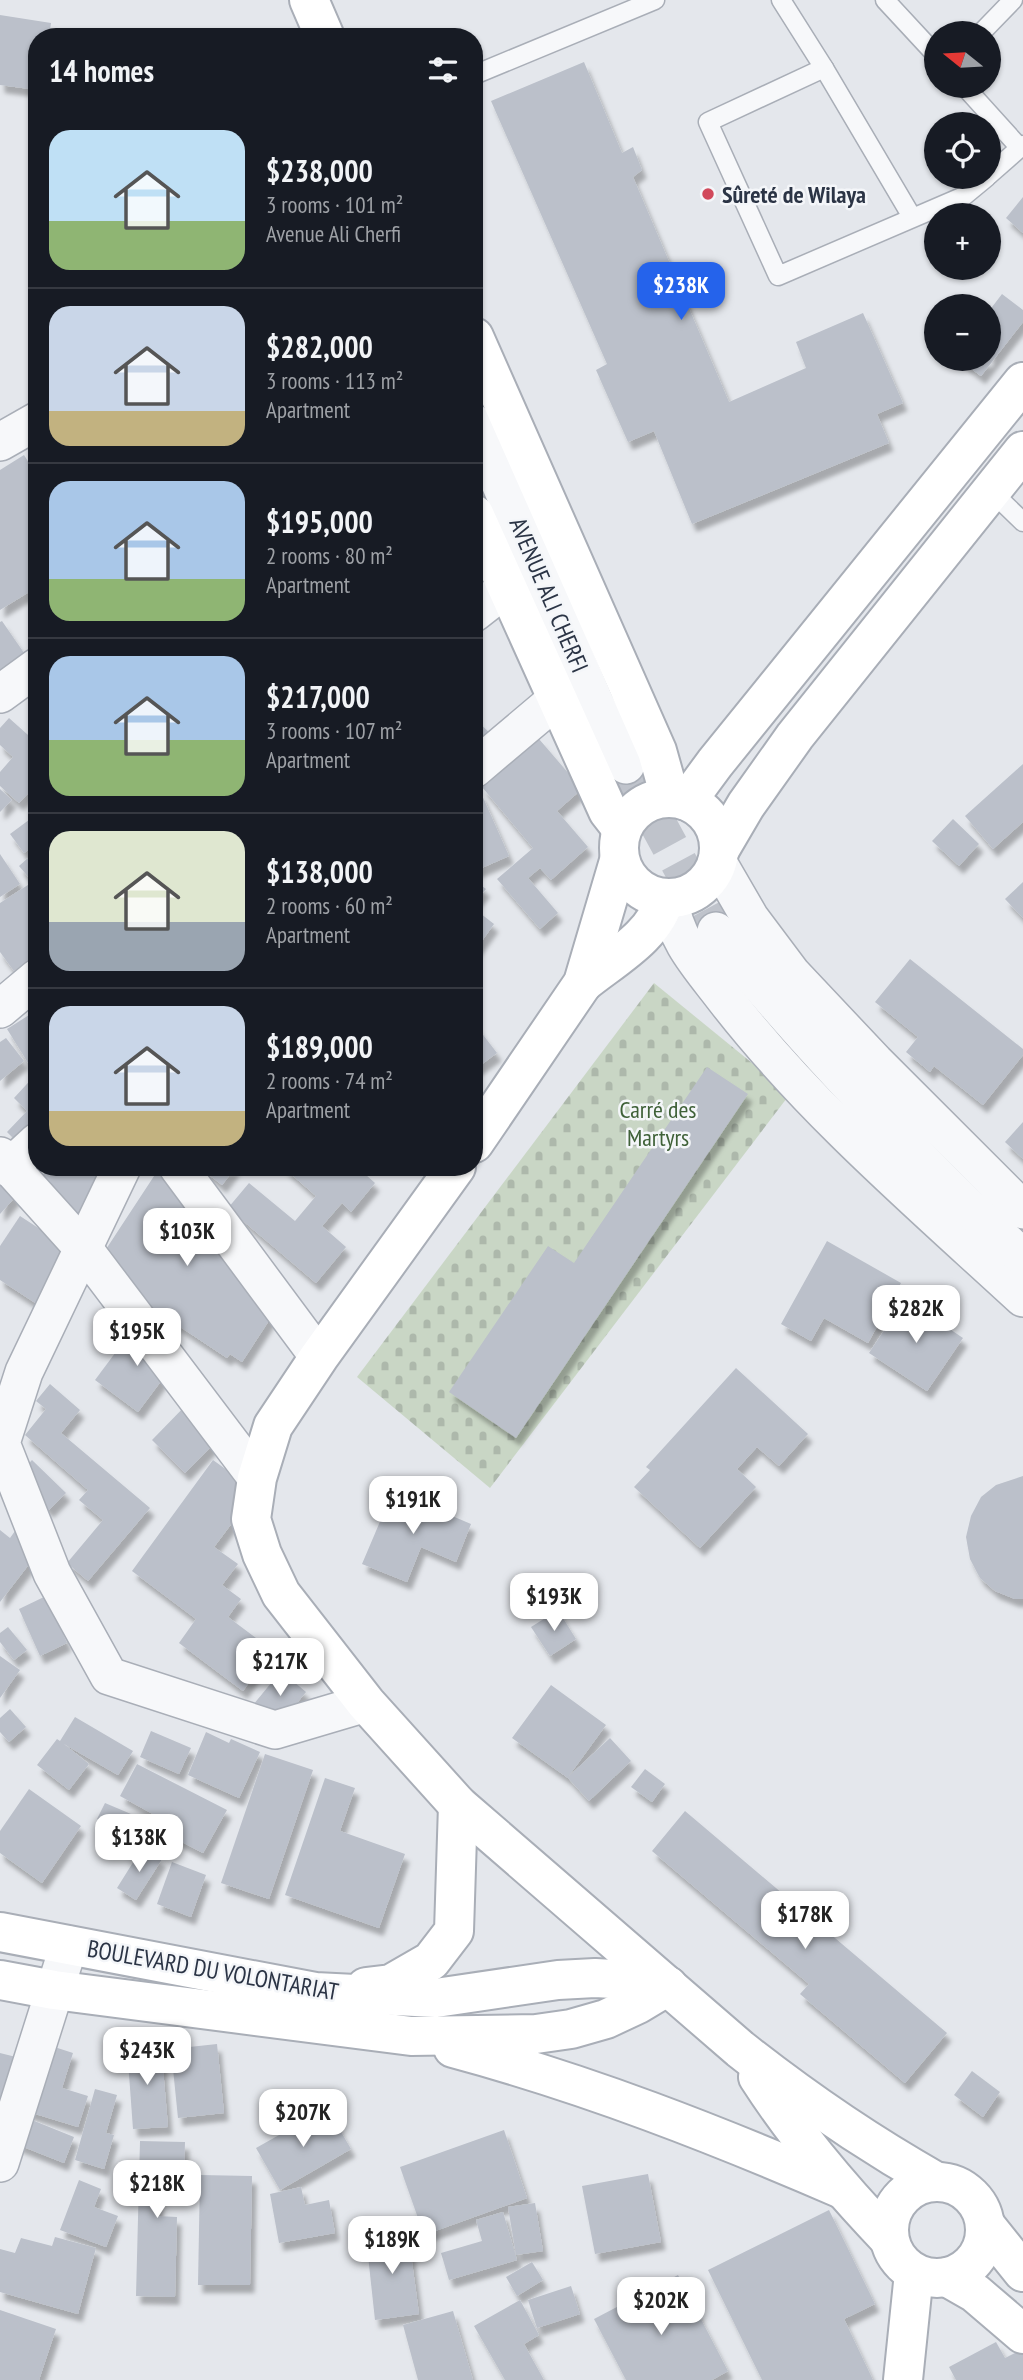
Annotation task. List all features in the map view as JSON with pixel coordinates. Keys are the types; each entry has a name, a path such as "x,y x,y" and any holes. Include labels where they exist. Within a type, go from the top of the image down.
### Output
{"street":[{"path":"309,0 321,28"},
{"path":"483,357 678,799"},
{"path":"678,799 715,763 1023,382"},
{"name":"AVENUE ALI CHERFI","path":"483,443 595,703 626,765"},
{"path":"483,535 608,811 621,845 626,875 636,887 650,895 667,898 685,895 700,888 710,876 746,805 795,736 1023,451"},
{"path":"483,606 506,588"},
{"path":"0,694 28,674"},
{"path":"483,761 557,699"},
{"path":"583,983 629,816 654,799 678,799 701,808 718,835 718,856 750,918 792,974 1023,1210"},
{"path":"483,1125 583,983 652,926 667,898"},
{"path":"667,898 675,927 688,951 750,1031 815,1104 1023,1297"},
{"path":"716,931 807,1040 976,1216 1023,1257"},
{"path":"0,1009 28,986"},
{"path":"28,1148 5,1162 83,1248 257,1478"},
{"path":"118,1176 24,1372 1,1443 52,1573 109,1676 275,1730 366,1703"},
{"path":"185,1176 319,1357"},
{"path":"450,1176 319,1357 273,1426 257,1478 251,1519 262,1554 281,1594 366,1703 458,1805 740,2049 815,2107 935,2181 953,2184 970,2193 981,2208 986,2226 984,2244 976,2259 963,2271 930,2275"},
{"path":"315,1992 391,1984 431,1961 447,1941 454,1931 458,1805"},
{"name":"BOULEVARD DU VOLONTARIAT","path":"0,1932 315,1992 436,1998 558,1980 595,1978 668,1986"},
{"path":"0,2163 69,1945"},
{"name":"BOULEVARD DU VOLONTARIAT","path":"0,1980 54,1990 411,2036 536,2034 571,2029 617,2014 668,1986"},
{"path":"411,2036 587,2087 673,2118 842,2189"},
{"path":"740,2049 771,2098 842,2189 889,2239"},
{"path":"935,2181 919,2184 904,2193 894,2206 889,2222 889,2239 894,2252 902,2264 975,2293 1023,2334"},
{"path":"986,2226 1023,2272"},
{"path":"903,2380 930,2275"}],"lane":[{"path":"483,71 655,0"},
{"path":"780,0 824,68 912,217"},
{"path":"885,0 924,42"},
{"path":"986,21 992,0"},
{"path":"993,21 1013,0"},
{"path":"824,68 708,122 778,276 964,196 972,189"},
{"path":"976,98 1022,146 1001,165"},
{"path":"990,490 1023,522"}],"green space":[{"name":"Carré des Martyrs","path":"654,983 790,1094 490,1488 357,1377"}],"building":[{"path":"0,15 51,23 50,28 28,28 28,89 0,85"},
{"path":"584,62 622,153 633,147 642,170 633,177 729,402 806,368 796,342 863,313 903,403 877,414 889,443 692,524 654,431 628,442 596,370 607,364 491,101"},
{"path":"1023,197 1023,233 1006,218"},
{"path":"1001,295 1023,310 1023,322 1001,350"},
{"path":"24,455 28,461 28,593 0,610 0,470"},
{"path":"483,566 492,579 483,586"},
{"path":"2,621 28,659 28,669 0,689"},
{"path":"9,718 28,735 28,794 19,803 0,786 0,772 13,757 0,745 0,728"},
{"path":"483,727 493,736 483,746"},
{"path":"539,739 582,789 557,811 588,847 551,880 540,868 528,878 558,913 540,929 497,879 533,848 483,786"},
{"path":"1023,764 1023,822 993,849 965,816"},
{"path":"0,789 12,800 0,812"},
{"path":"483,798 509,856 483,867"},
{"path":"953,819 979,844 959,866 932,841"},
{"path":"28,821 28,850 24,853 10,834"},
{"path":"0,854 20,884 0,897"},
{"path":"28,858 28,876 19,866"},
{"path":"1023,882 1023,918 1005,899"},
{"path":"28,885 28,961 14,971 0,952 0,903"},
{"path":"483,915 494,924 483,939"},
{"path":"910,959 1023,1049 1023,1055 983,1105 934,1066 930,1072 906,1052 918,1037 875,1002"},
{"path":"28,1016 28,1063 7,1029"},
{"path":"483,1035 497,1053 483,1063"},
{"path":"6,1038 24,1061 0,1081 0,1042"},
{"path":"707,1067 748,1094 516,1438 449,1392 548,1246 574,1263"},
{"path":"28,1083 28,1136 20,1145 7,1132 27,1111 14,1098"},
{"path":"1023,1122 1023,1159 1005,1142"},
{"path":"42,1176 121,1176 77,1229 30,1190"},
{"path":"154,1176 185,1176 219,1205 198,1238 285,1296 242,1362 230,1354 227,1358 93,1269"},
{"path":"210,1176 229,1176 222,1185"},
{"path":"293,1176 367,1176 375,1183 351,1212 342,1203 322,1226 346,1247 316,1283 228,1208 249,1183 295,1221 316,1196"},
{"path":"0,1180 17,1195 0,1214"},
{"path":"20,1216 75,1252 40,1306 0,1280 0,1246"},
{"path":"827,1241 901,1283 868,1343 824,1318 811,1341 781,1324"},
{"path":"905,1299 963,1338 927,1391 869,1353"},
{"path":"136,1325 179,1357 138,1412 95,1380"},
{"path":"736,1368 808,1434 779,1466 757,1447 737,1469 756,1487 700,1548 634,1487 650,1470 646,1467"},
{"path":"50,1384 80,1410 61,1433 150,1508 88,1581 67,1563 103,1520 79,1500 88,1490 25,1435 46,1409 36,1401"},
{"path":"190,1401 224,1434 185,1473 152,1440"},
{"path":"32,1460 66,1493 49,1510 16,1477"},
{"path":"213,1460 256,1491 214,1547 238,1564 222,1585 241,1599 228,1617 272,1650 243,1691 179,1643 196,1619 132,1571"},
{"path":"1023,1476 1023,1599 1015,1599 995,1591 980,1578 970,1559 966,1537 971,1516 981,1497 996,1485"},
{"path":"393,1491 471,1524 456,1562 421,1547 407,1582 362,1564"},
{"path":"0,1530 10,1538 15,1531 40,1550 0,1602"},
{"path":"46,1596 67,1643 40,1656 19,1609"},
{"path":"558,1610 576,1639 550,1656 531,1627"},
{"path":"8,1627 27,1650 14,1660 0,1642 0,1633"},
{"path":"0,1656 20,1670 0,1698"},
{"path":"281,1671 306,1692 279,1725 253,1705"},
{"path":"551,1685 606,1725 568,1777 610,1738 631,1761 589,1801 568,1778 512,1738"},
{"path":"10,1709 26,1727 9,1742 0,1732 0,1718"},
{"path":"75,1717 133,1751 118,1775 64,1744 89,1764 69,1790 37,1765 57,1739 60,1741"},
{"path":"151,1731 191,1748 179,1774 140,1757"},
{"path":"206,1732 229,1743 231,1739 260,1752 239,1798 188,1775"},
{"path":"265,1754 313,1770 269,1899 221,1883"},
{"path":"137,1764 227,1810 203,1853 157,1829 162,1819 120,1796"},
{"path":"645,1769 665,1784 652,1802 631,1787"},
{"path":"325,1778 355,1788 340,1831 405,1854 379,1928 285,1895"},
{"path":"29,1789 81,1826 42,1883 0,1853 0,1831"},
{"path":"105,1803 131,1814 123,1830 97,1819"},
{"path":"685,1811 947,2033 905,2083 800,1994 809,1984 652,1851"},
{"path":"142,1848 162,1859 136,1900 117,1888"},
{"path":"172,1862 206,1875 191,1917 157,1904"},
{"path":"39,2042 73,2053 62,2088 88,2096 78,2127 19,2109"},
{"path":"217,2044 224,2113 178,2118 171,2049"},
{"path":"161,2045 168,2127 133,2129 127,2047"},
{"path":"0,2053 16,2057 0,2115"},
{"path":"972,2071 1000,2092 983,2117 954,2095"},
{"path":"95,2089 117,2095 106,2133 114,2135 104,2169 75,2160"},
{"path":"327,2108 351,2149 280,2190 256,2148"},
{"path":"27,2118 74,2137 64,2163 16,2144"},
{"path":"504,2130 527,2198 424,2235 400,2167"},
{"path":"140,2141 185,2142 184,2174 159,2173 158,2216 177,2217 175,2297 136,2296"},
{"path":"648,2174 661,2242 595,2254 582,2186"},
{"path":"200,2175 252,2176 250,2285 198,2285"},
{"path":"79,2180 101,2189 94,2207 118,2216 106,2247 60,2230"},
{"path":"301,2187 305,2205 329,2200 335,2233 279,2243 270,2194"},
{"path":"535,2203 543,2251 516,2255 508,2207"},
{"path":"829,2210 875,2304 844,2319 873,2380 762,2380 708,2270"},
{"path":"503,2212 517,2260 449,2280 441,2253 482,2241 476,2220"},
{"path":"408,2232 419,2314 375,2320 366,2237"},
{"path":"55,2237 96,2248 78,2314 0,2292 0,2249 15,2253 21,2238 52,2246"},
{"path":"532,2262 543,2280 517,2296 506,2277"},
{"path":"678,2275 728,2371 712,2380 626,2380 594,2319"},
{"path":"571,2286 580,2314 537,2328 528,2300"},
{"path":"520,2300 539,2335 524,2344 544,2380 505,2380 474,2326"},
{"path":"0,2310 56,2329 39,2380 0,2380"},
{"path":"453,2311 473,2380 418,2380 403,2325"},
{"path":"996,2342 1005,2358 1023,2349 1023,2380 956,2380 949,2367"}],"tunnel":[{"path":"626,765 716,931"}],"place":[{"name":"Sûreté de Wilaya","path":"708,194"}]}
